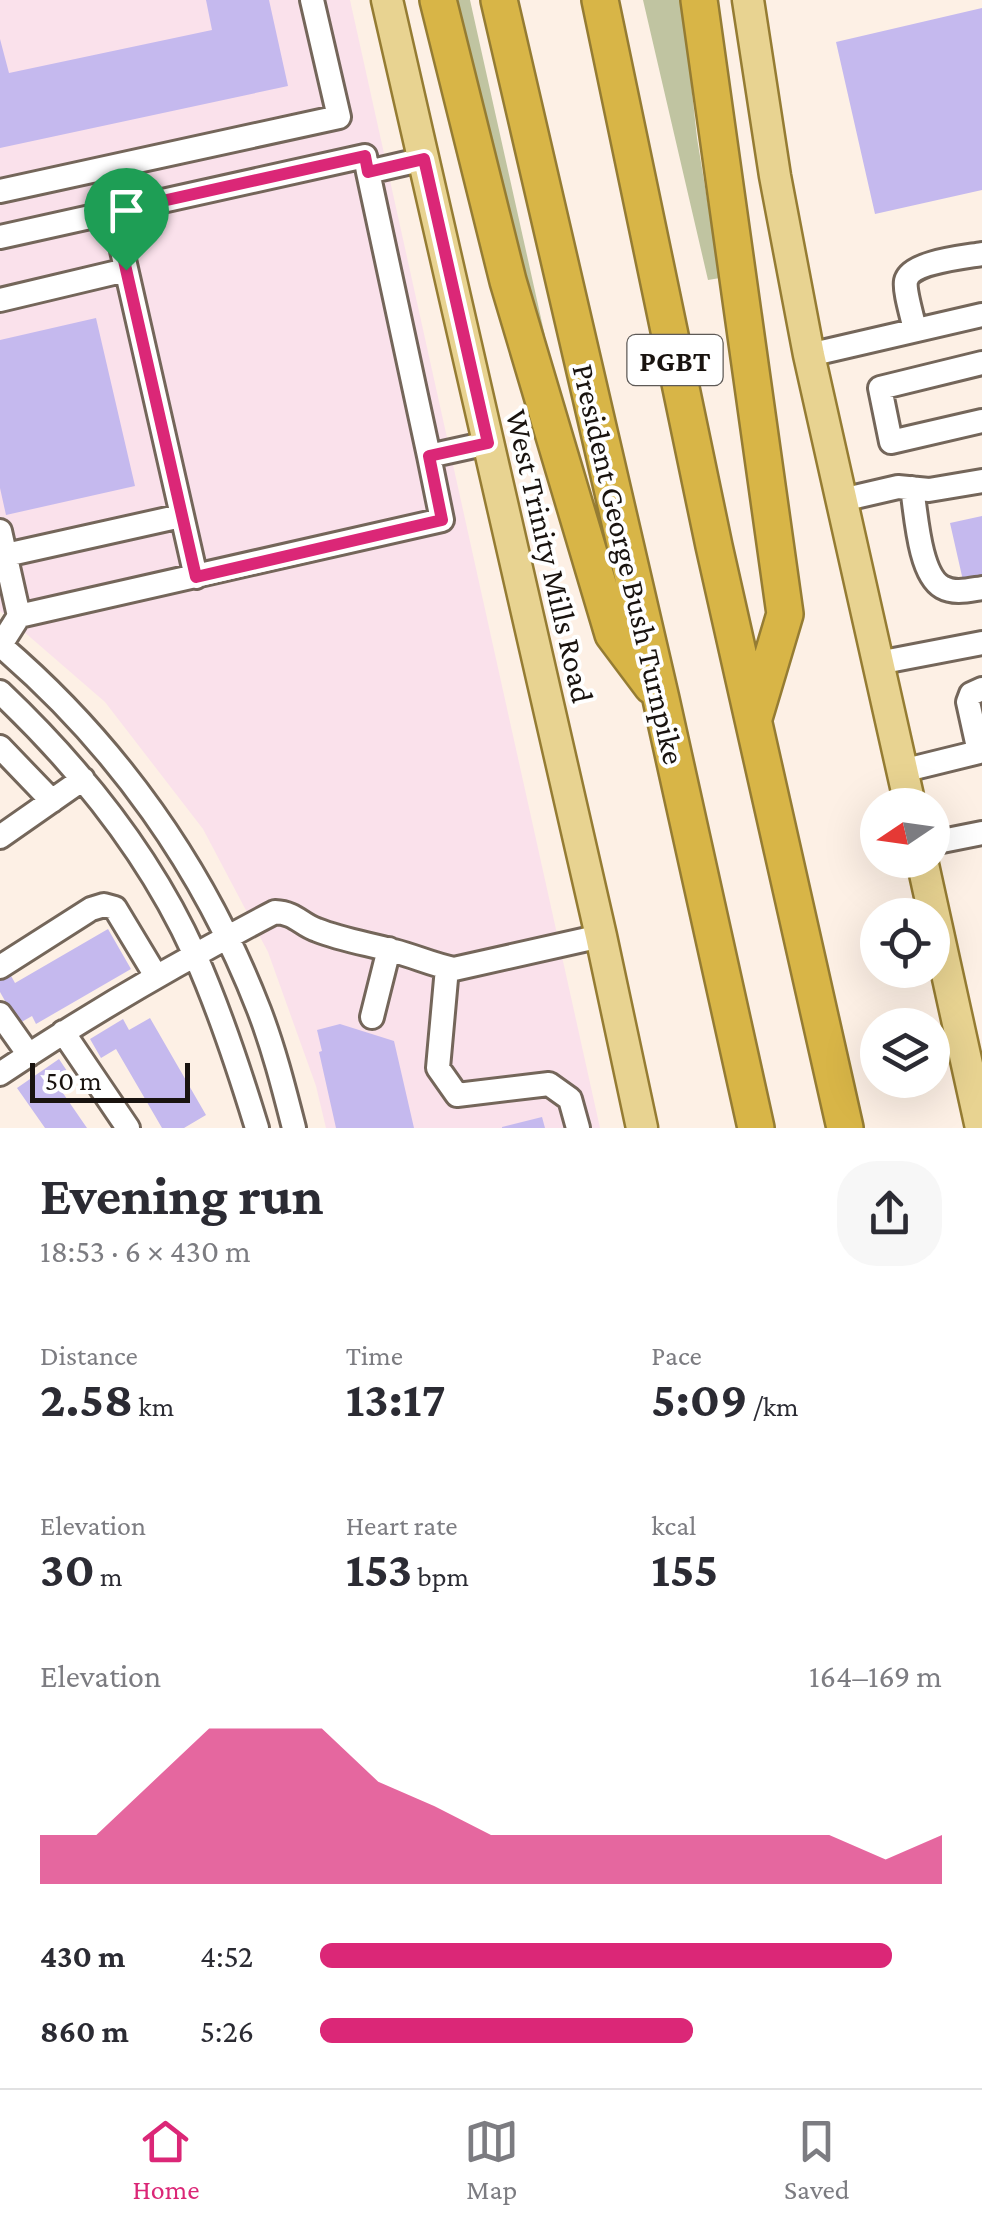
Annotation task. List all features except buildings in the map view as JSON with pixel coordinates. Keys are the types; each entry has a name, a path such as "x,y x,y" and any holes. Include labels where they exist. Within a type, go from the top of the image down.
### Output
{"highway":[{"path":"438,0 508,281 614,634 661,699"},
{"name":"President George Bush Turnpike","path":"499,0 756,1128"},
{"name":"PGBT","path":"600,0 714,546 845,1128"},
{"path":"698,0 786,614 754,719"}],"main road":[{"name":"West Trinity Mills Road","path":"388,0 642,1128"},
{"path":"748,0 775,176 809,354 906,788"},
{"path":"926,878 981,1128"}],"street":[{"path":"0,190 339,117 312,0"},
{"path":"0,237 365,156 442,520 20,616 0,646 68,708 111,756 168,831 228,937 260,1011 294,1128"},
{"path":"368,172 424,159"},
{"path":"113,212 196,577"},
{"path":"915,330 906,282 909,275 925,265 982,254"},
{"path":"0,300 126,270"},
{"path":"809,354 982,315"},
{"path":"982,363 880,388 891,442 982,421"},
{"path":"429,456 488,443"},
{"path":"842,500 898,486 928,490 982,480"},
{"path":"912,488 925,563 932,578 956,592 982,588"},
{"path":"6,555 180,516"},
{"path":"0,531 20,616"},
{"path":"878,663 982,644"},
{"path":"902,771 979,752 968,702 970,694 982,688"},
{"path":"0,692 100,799 161,889 195,954 232,1047 256,1128"},
{"path":"0,747 52,800"},
{"path":"0,837 83,779"},
{"path":"950,839 982,832"},
{"path":"0,967 91,909 104,905 115,908 156,976"},
{"path":"0,1074 156,976 275,912 288,913 319,931 454,969 601,936"},
{"path":"372,1017 389,949"},
{"path":"447,968 438,1068 457,1095 549,1084 570,1099 578,1128"},
{"path":"0,1014 29,1055"},
{"path":"62,1032 128,1128"}],"shaded area":[{"path":"0,0 350,0 600,1128 326,1128 316,1086 268,952 203,829 105,702 0,611"}],"green space":[{"path":"454,0 470,0 545,336 538,337"},
{"path":"643,0 682,0 697,138 720,278 708,280"}],"route":[{"path":"365,156 368,172 424,159 488,443 429,456 442,520 196,577 126,270 113,212 365,156"}]}
